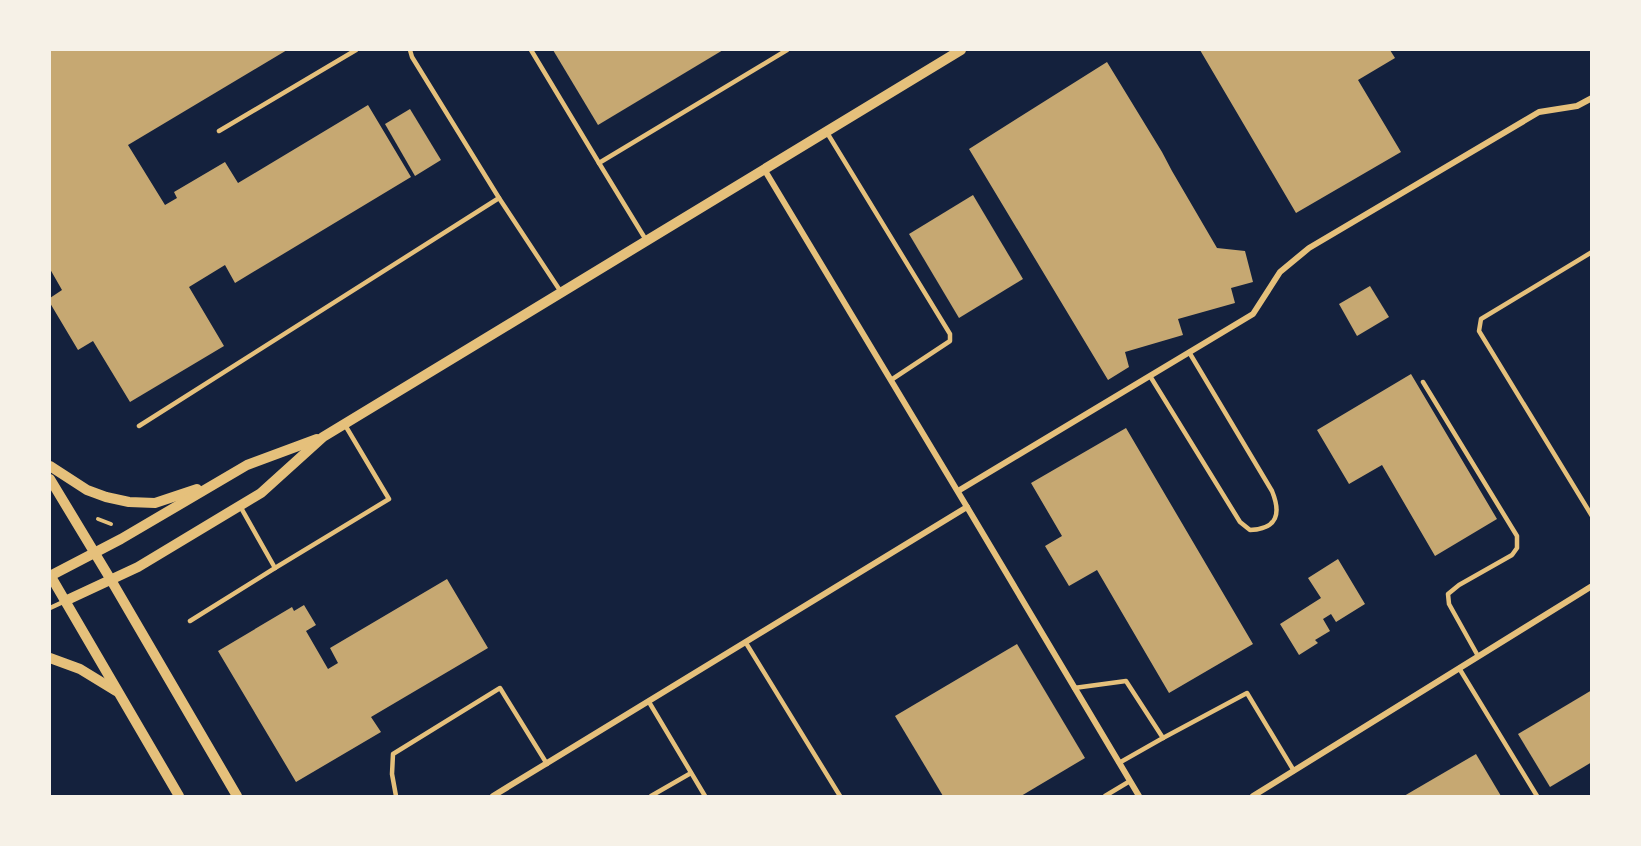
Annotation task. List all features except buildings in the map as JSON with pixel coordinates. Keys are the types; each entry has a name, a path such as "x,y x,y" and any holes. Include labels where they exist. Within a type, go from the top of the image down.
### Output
{"street":[{"path":"65,601 138,567 240,506 261,493 323,437 961,50"},
{"path":"957,490 1253,314 1280,272 1309,248 1539,112 1577,106 1592,98"},
{"path":"764,169 1138,796"},
{"path":"179,796 50,576 121,539 248,465 323,437"},
{"path":"50,466 87,490 129,502 155,503 218,482"},
{"path":"50,480 237,796"},
{"path":"493,796 967,507"},
{"path":"1253,796 1592,586"},
{"path":"50,658 80,669 119,693"}],"lane":[{"path":"219,131 356,50"},
{"path":"410,50 412,57 499,198 561,292"},
{"path":"531,50 646,240"},
{"path":"598,163 787,50"},
{"path":"826,131 950,334 950,341 891,380"},
{"path":"139,426 499,198"},
{"path":"1592,252 1481,319 1479,331 1592,516"},
{"path":"1150,376 1240,522 1250,530 1261,530 1270,525 1277,515 1277,504 1272,491 1189,352"},
{"path":"1423,382 1517,536 1517,548 1512,555 1459,585 1448,594 1449,604 1478,657"},
{"path":"190,621 388,499 344,424"},
{"path":"240,506 275,568"},
{"path":"50,608 65,601"},
{"path":"746,643 840,796"},
{"path":"1459,668 1537,796"},
{"path":"1074,688 1126,681 1163,738"},
{"path":"396,796 392,774 393,754 500,688 546,764"},
{"path":"1119,763 1247,693 1294,771"},
{"path":"649,702 705,796"},
{"path":"651,796 691,773"},
{"path":"1105,796 1130,781"}],"path":[{"path":"98,519 113,525"}]}
